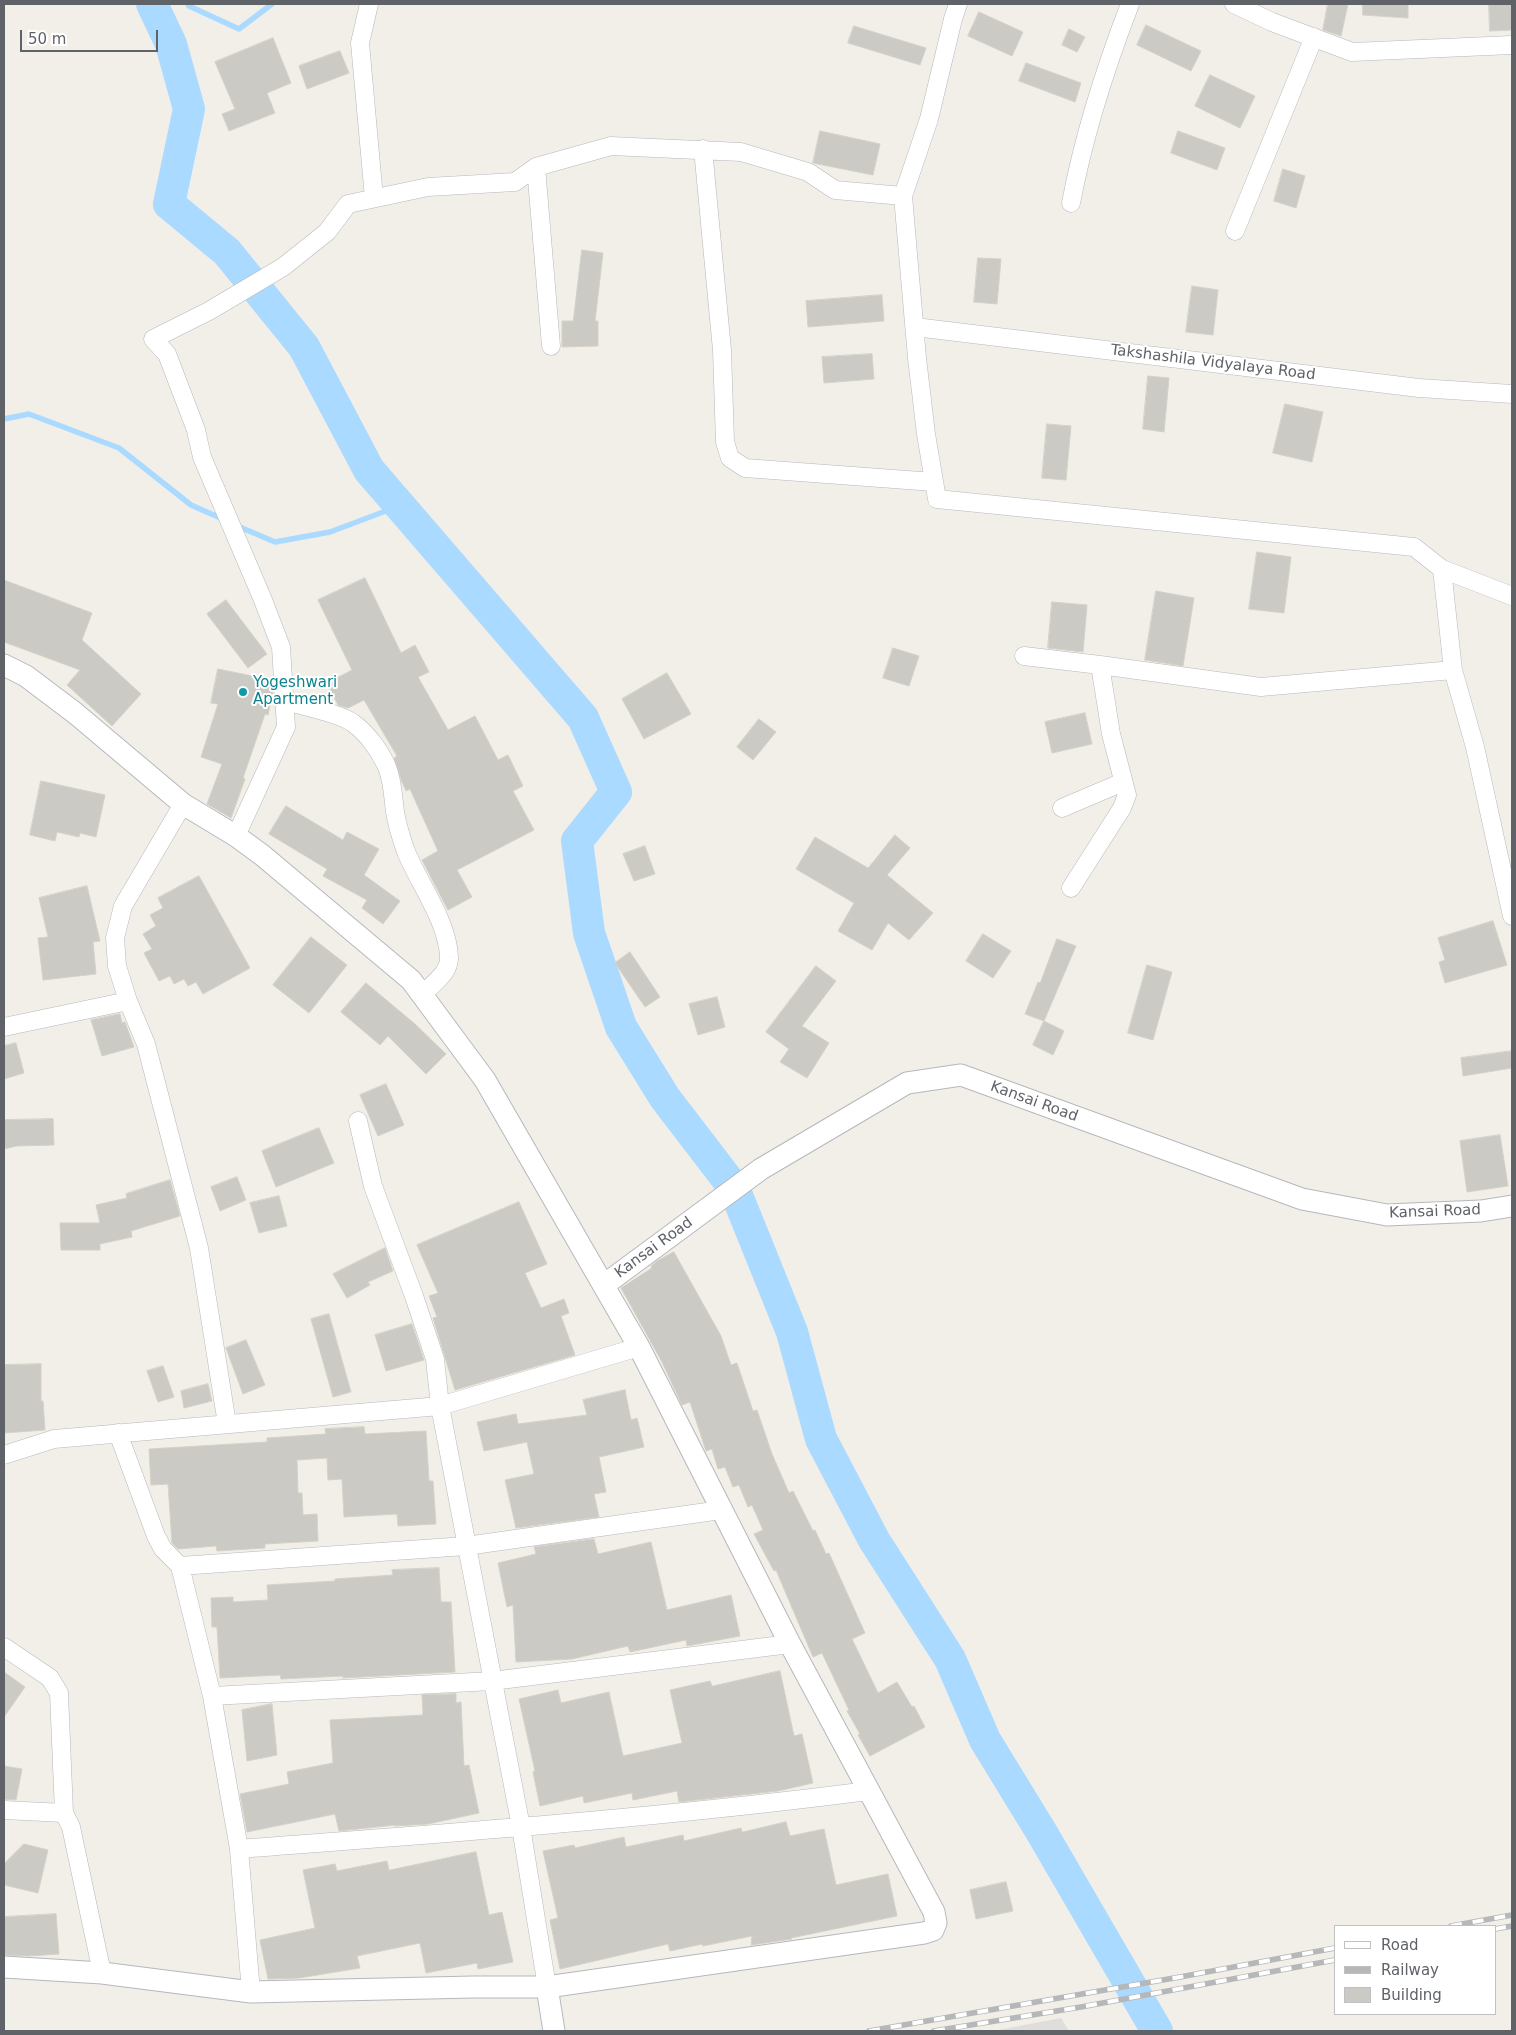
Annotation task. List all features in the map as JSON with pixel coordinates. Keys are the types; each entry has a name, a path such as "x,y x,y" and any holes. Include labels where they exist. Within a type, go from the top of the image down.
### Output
{"street":[{"path":"369,4 360,43 374,198"},
{"path":"958,4 929,119 903,196 926,434 938,499 1414,547 1442,569 1512,596"},
{"path":"1071,203 1080,155 1107,62 1130,4"},
{"path":"1234,4 1272,22 1352,52 1512,44"},
{"path":"1235,231 1314,38"},
{"path":"236,836 286,726 280,647 202,457 196,430 167,354 152,339 209,311 283,266 327,232 348,204 428,187 515,182 536,167 611,146 742,152 808,172 835,190 903,196"},
{"path":"702,149 722,350 725,442 730,458 744,468 934,482"},
{"path":"536,167 551,346"},
{"name":"Takshashila Vidyalaya Road","path":"915,327 1419,388 1512,394"},
{"path":"1442,569 1453,670 1476,747 1510,896 1512,916"},
{"path":"1024,656 1261,687 1453,670"},
{"path":"4,665 26,676 75,713 183,804 236,836 411,980 484,1080 639,1347 790,1644 934,1912 936,1923 933,1930 914,1935 547,1987 251,1992 102,1973 4,1967"},
{"path":"1072,888 1122,808 1127,795 1111,734 1100,665"},
{"path":"284,701 352,722 376,747 387,767 392,785 395,814 405,849 440,922 446,939 449,957 448,969 422,995"},
{"path":"1062,808 1123,782"},
{"path":"183,804 123,906 115,938 118,966 128,1002 146,1044 199,1248 227,1424"},
{"path":"4,1027 128,1002"},
{"name":"Kansai Road","path":"604,1285 761,1169 906,1082 961,1075 1302,1198 1387,1215 1481,1211 1512,1206"},
{"path":"358,1121 373,1186 435,1359 440,1406 521,1828 554,2031"},
{"path":"4,1455 54,1439 440,1406 639,1347"},
{"path":"118,1433 156,1536 163,1549 180,1566 212,1696 239,1849 251,1992"},
{"path":"180,1566 466,1546 721,1510"},
{"path":"212,1696 492,1680 790,1644"},
{"path":"4,1647 50,1678 59,1693 64,1813 71,1827 102,1973"},
{"path":"239,1849 521,1828 762,1805 868,1791"},
{"path":"4,1810 64,1813"}],"shaded area":[{"path":"1061,2018 1069,2031 993,2031"}],"building":[{"path":"1328,4 1348,4 1341,36 1323,30"},
{"path":"1363,4 1408,4 1408,18 1363,15"},
{"path":"1489,4 1512,4 1512,30 1490,31"},
{"path":"979,12 1023,32 1012,56 968,36"},
{"path":"1146,25 1201,51 1191,71 1137,45"},
{"path":"854,26 926,48 920,65 848,43"},
{"path":"1069,29 1085,37 1077,52 1062,45"},
{"path":"273,38 291,83 267,93 275,113 229,131 222,114 235,109 215,62"},
{"path":"340,51 349,73 307,89 299,66"},
{"path":"1026,63 1081,83 1075,102 1019,81"},
{"path":"1210,75 1255,96 1240,128 1195,106"},
{"path":"820,131 880,144 873,175 813,163"},
{"path":"1178,131 1225,148 1217,170 1171,153"},
{"path":"1283,169 1305,176 1296,208 1274,201"},
{"path":"582,250 603,253 595,321 598,321 598,346 562,347 562,321 573,321"},
{"path":"978,258 1001,259 997,304 974,302"},
{"path":"1192,286 1218,290 1213,335 1186,332"},
{"path":"882,295 884,321 808,327 806,301"},
{"path":"872,354 874,379 824,383 822,357"},
{"path":"1148,376 1169,378 1164,432 1143,429"},
{"path":"1285,404 1323,412 1312,462 1273,453"},
{"path":"1047,424 1071,426 1066,480 1042,478"},
{"path":"1257,552 1291,557 1284,613 1249,609"},
{"path":"365,578 401,653 415,645 429,672 418,677 448,730 475,716 498,760 508,755 523,786 513,791 534,830 457,870 472,897 448,910 422,860 438,851 410,789 406,791 402,782 394,758 397,756 364,700 348,708 338,705 327,683 352,670 318,600"},
{"path":"4,580 92,613 82,640 141,694 112,726 67,685 80,670 4,642"},
{"path":"1156,591 1194,598 1183,666 1145,660"},
{"path":"226,600 267,654 248,668 207,614"},
{"path":"1052,602 1087,605 1083,652 1048,648"},
{"path":"893,648 919,656 909,686 883,678"},
{"path":"218,669 272,680 273,692 268,715 265,714 231,818 207,804 222,764 201,757 218,704 211,703"},
{"path":"667,673 691,714 644,739 622,699"},
{"path":"1085,713 1092,744 1052,753 1045,722"},
{"path":"759,719 776,732 753,760 737,747"},
{"path":"41,781 105,795 96,837 80,833 79,837 57,832 55,841 30,835"},
{"path":"286,806 343,840 347,832 379,849 364,875 400,901 383,924 362,908 367,900 323,876 327,869 269,834"},
{"path":"895,835 910,848 887,875 933,913 909,940 888,923 872,950 838,931 854,903 796,869 815,837 868,868"},
{"path":"645,846 655,874 634,881 623,854"},
{"path":"199,876 250,968 203,994 196,982 188,986 184,979 174,984 170,976 159,981 144,953 152,949 143,934 156,926 150,915 163,908 158,898"},
{"path":"87,886 100,941 93,942 96,974 43,980 38,938 48,937 39,898"},
{"path":"1493,921 1507,965 1445,983 1439,962 1445,960 1438,938"},
{"path":"983,934 1011,951 993,978 966,961"},
{"path":"311,937 347,965 309,1013 273,985"},
{"path":"1057,939 1076,946 1044,1021 1025,1014 1038,982 1040,983"},
{"path":"630,952 660,997 645,1007 615,963"},
{"path":"1147,965 1172,972 1153,1040 1128,1033"},
{"path":"816,966 836,981 802,1026 829,1043 807,1078 780,1062 789,1049 766,1032"},
{"path":"366,983 415,1024 446,1054 426,1074 388,1036 380,1045 341,1012"},
{"path":"717,997 725,1027 698,1035 689,1004"},
{"path":"120,1014 122,1023 125,1022 134,1047 102,1056 91,1020"},
{"path":"1044,1021 1064,1031 1053,1055 1033,1045"},
{"path":"16,1043 24,1073 4,1079 4,1046"},
{"path":"1512,1051 1512,1068 1463,1076 1461,1058"},
{"path":"386,1084 404,1125 378,1136 360,1095"},
{"path":"53,1119 54,1145 17,1146 4,1149 4,1120"},
{"path":"319,1128 334,1163 276,1187 262,1151"},
{"path":"1500,1135 1508,1186 1467,1192 1460,1141"},
{"path":"237,1177 246,1200 220,1211 211,1187"},
{"path":"170,1180 180,1216 131,1231 132,1237 100,1244 100,1250 61,1250 60,1223 100,1223 96,1205 127,1198 126,1194"},
{"path":"279,1196 287,1226 259,1233 250,1203"},
{"path":"519,1202 547,1264 525,1273 541,1308 564,1299 569,1313 561,1316 575,1355 455,1390 433,1318 437,1317 429,1296 438,1293 417,1245"},
{"path":"385,1248 393,1271 368,1282 370,1285 347,1298 333,1274"},
{"path":"674,1252 721,1336 731,1365 737,1363 753,1411 757,1410 772,1454 789,1493 793,1491 826,1554 829,1553 865,1633 852,1639 878,1693 897,1682 912,1707 914,1706 925,1727 870,1756 858,1735 860,1734 847,1711 849,1710 822,1653 813,1657 776,1570 774,1571 754,1534 763,1530 752,1505 748,1507 739,1485 733,1487 725,1467 718,1469 712,1449 706,1451 690,1402 682,1405 662,1362 621,1288 652,1268 651,1266 657,1261"},
{"path":"329,1314 351,1392 333,1397 311,1319"},
{"path":"412,1324 424,1360 386,1371 375,1335"},
{"path":"246,1340 265,1385 243,1394 226,1348"},
{"path":"41,1364 41,1401 43,1401 45,1430 4,1433 4,1365"},
{"path":"163,1366 174,1397 158,1402 147,1371"},
{"path":"208,1384 212,1401 184,1408 181,1391"},
{"path":"625,1390 631,1420 637,1418 644,1447 599,1457 606,1492 594,1494 599,1517 516,1528 505,1480 534,1474 527,1442 484,1451 477,1422 516,1414 518,1424 587,1415 583,1400"},
{"path":"364,1427 365,1434 426,1431 429,1481 433,1481 436,1524 398,1526 397,1514 344,1517 342,1479 328,1480 327,1458 297,1460 298,1493 302,1493 303,1515 317,1514 318,1541 265,1544 265,1548 217,1551 216,1546 178,1549 172,1543 168,1484 151,1485 149,1449 267,1442 267,1438 326,1434 325,1429"},
{"path":"594,1539 598,1554 651,1542 667,1610 731,1595 740,1636 687,1646 686,1640 630,1652 628,1646 572,1659 516,1662 513,1605 507,1607 498,1563 536,1554 534,1547"},
{"path":"439,1568 441,1602 451,1602 455,1672 343,1678 343,1676 281,1679 280,1675 220,1678 217,1627 212,1627 211,1598 233,1597 233,1602 268,1600 267,1585 335,1581 335,1579 393,1575 392,1570"},
{"path":"780,1671 794,1736 802,1734 813,1783 778,1791 679,1802 677,1791 633,1800 632,1793 584,1803 583,1796 540,1806 533,1772 535,1771 519,1699 558,1690 561,1703 609,1692 623,1756 682,1743 670,1690 710,1681 712,1686"},
{"path":"4,1672 25,1687 4,1717"},
{"path":"456,1694 456,1703 461,1702 464,1766 469,1765 479,1813 428,1824 395,1825 339,1831 335,1814 247,1832 240,1794 289,1784 287,1772 333,1763 330,1720 423,1715 422,1695"},
{"path":"272,1704 277,1755 247,1761 242,1710"},
{"path":"4,1766 22,1769 16,1800 4,1799"},
{"path":"786,1822 790,1836 824,1829 836,1885 888,1874 897,1916 792,1939 751,1945 752,1936 670,1951 668,1944 560,1969 550,1920 558,1918 543,1851 574,1845 575,1848 624,1837 626,1847 683,1835 684,1841 741,1828 742,1832"},
{"path":"24,1844 48,1850 38,1893 4,1885 4,1864"},
{"path":"476,1852 489,1915 502,1912 513,1962 478,1969 477,1963 426,1973 420,1943 357,1956 360,1968 299,1978 268,1979 260,1940 315,1928 303,1870 335,1864 337,1871 387,1861 389,1870"},
{"path":"1006,1882 1013,1911 976,1919 970,1890"},
{"path":"56,1914 59,1954 4,1955 4,1917"}],"waterway":[{"path":"152,4 171,44 189,109 169,204 227,252 304,347 369,470 583,718 616,792 577,841 589,933 621,1027 665,1098 734,1188 792,1332 821,1439 874,1540 950,1659 985,1740 1042,1833 1157,2031"},
{"path":"188,4 239,29 272,4"},
{"path":"4,419 29,414 119,448 191,505 225,520"},
{"path":"235,525 275,542 330,532 399,506"}],"railway":[{"path":"1457,1925 1512,1915"},
{"path":"1496,1929 1512,1926"},
{"path":"869,2031 1334,1948"},
{"path":"934,2031 1081,2007 1334,1960"}],"place":[{"name":"Yogeshwari Apartment","path":"243,692"}]}
